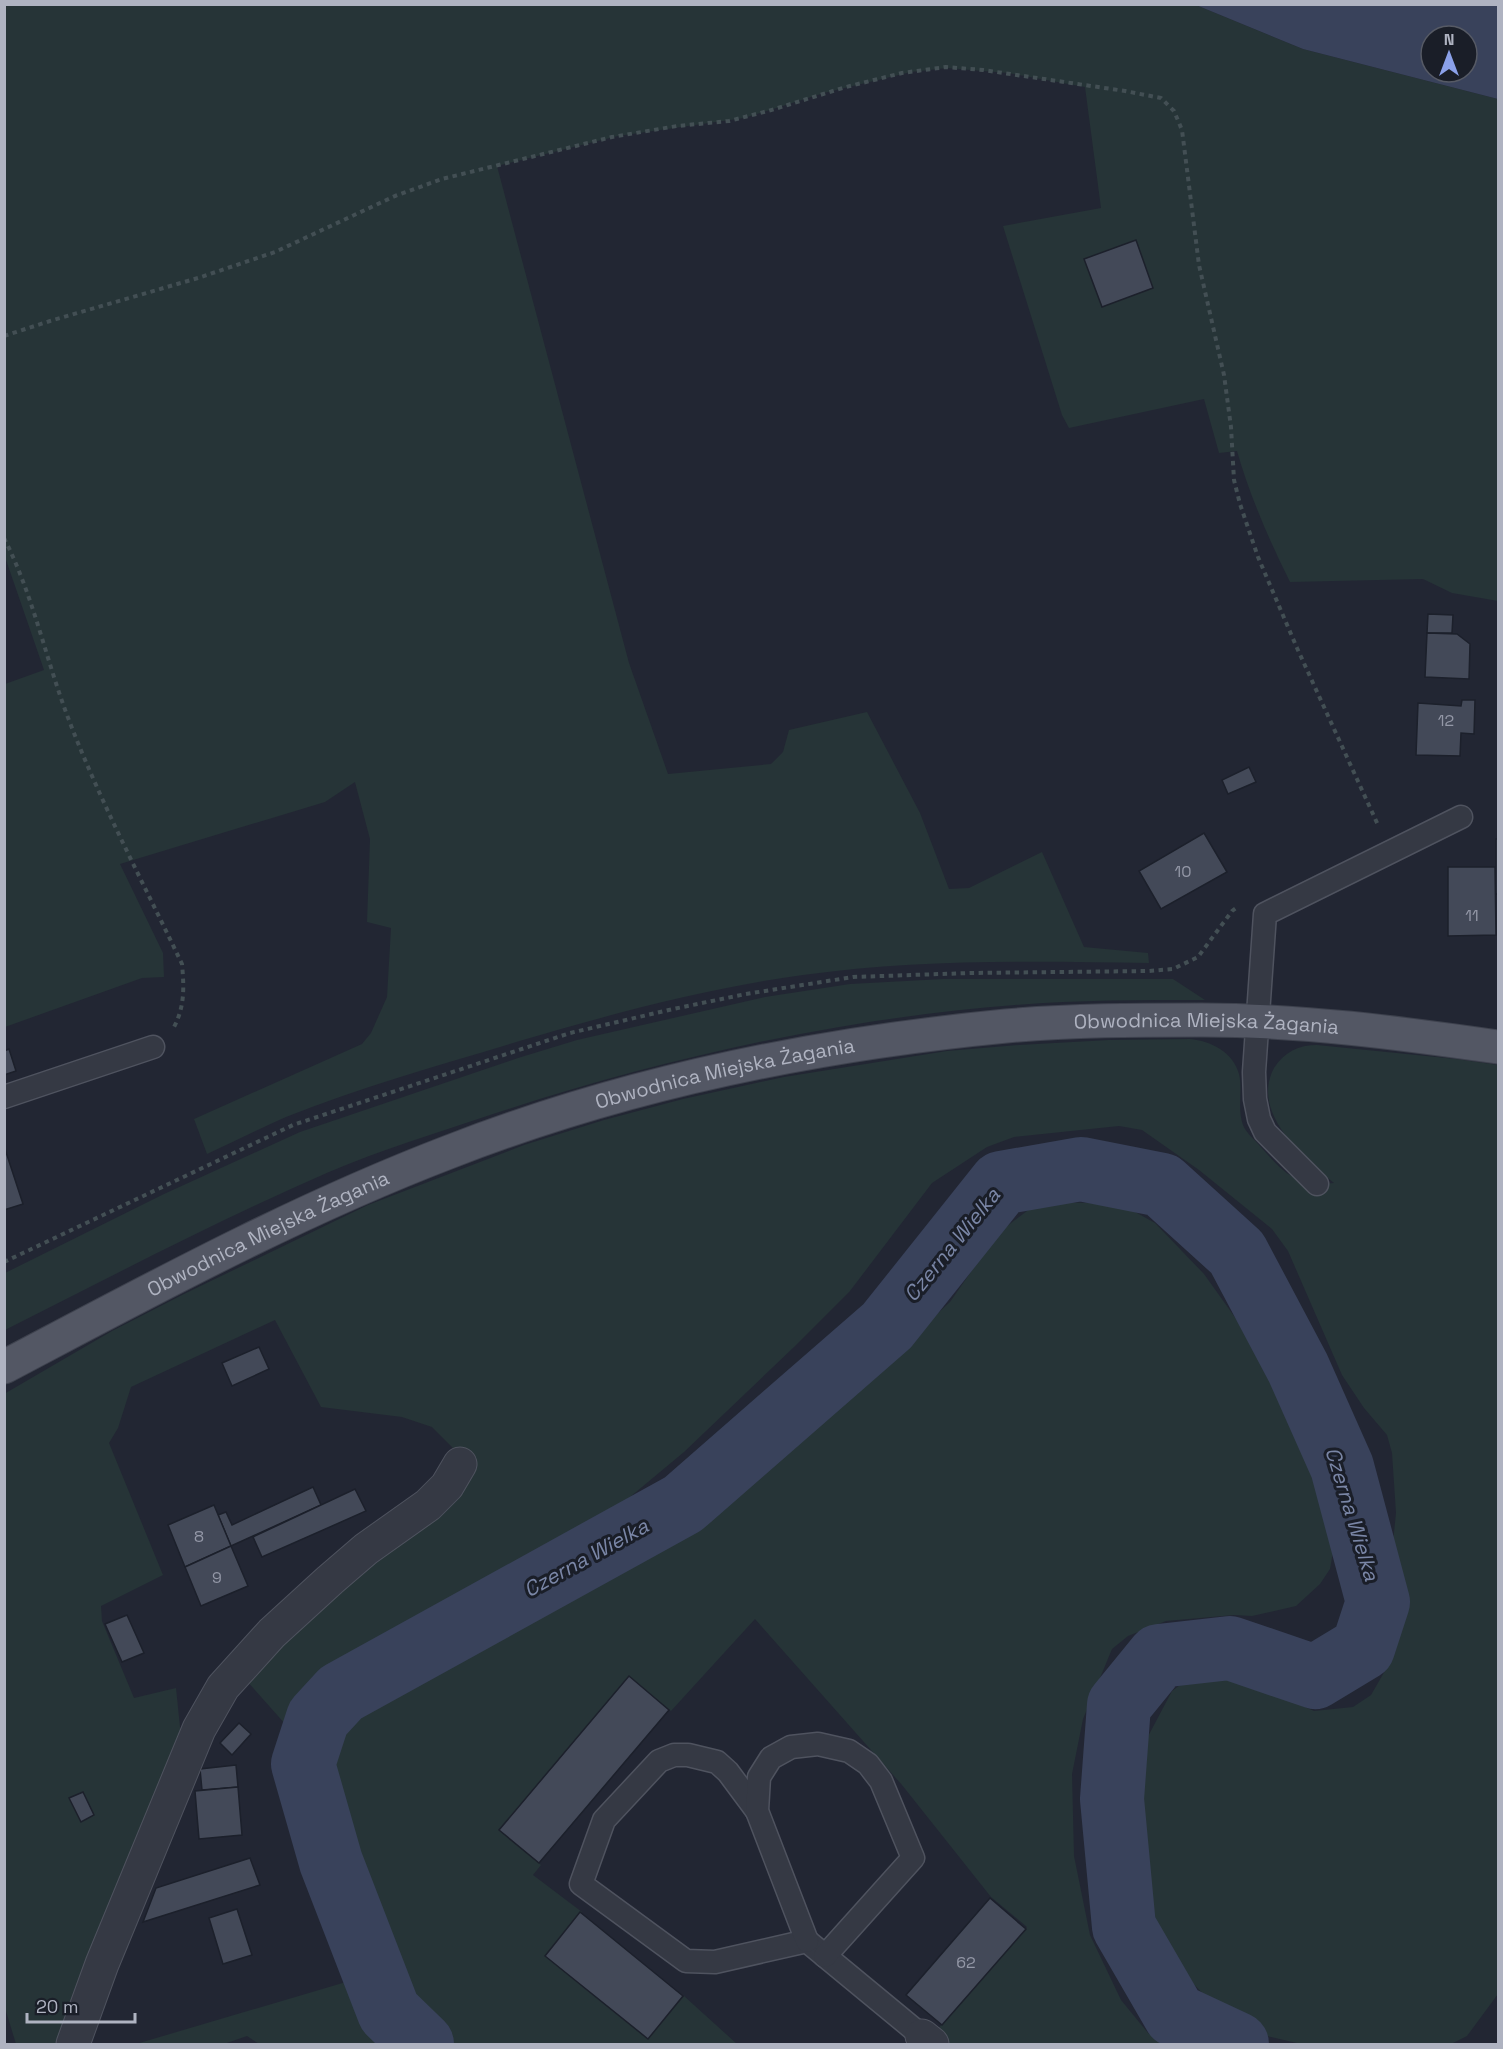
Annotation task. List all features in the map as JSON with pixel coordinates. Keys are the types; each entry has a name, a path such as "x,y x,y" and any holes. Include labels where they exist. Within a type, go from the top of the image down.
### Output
{"main road":[{"name":"Obwodnica Miejska Żagania","path":"4,1367 208,1259 351,1192 450,1151 526,1124 605,1100 737,1067 899,1038 1008,1026 1066,1023 1203,1020 1257,1022 1403,1033 1498,1047"}],"street":[{"path":"73,2044 102,1964 190,1750 223,1687 272,1633 330,1580 366,1550 428,1505 447,1486 460,1464"}],"lane":[{"path":"1317,1184 1265,1132 1259,1119 1254,1072 1265,914 1461,817"},
{"path":"4,1097 153,1047"},
{"path":"757,1811 759,1777 771,1758 790,1747 818,1744 849,1751 868,1764 882,1781 913,1858 825,1956"},
{"path":"807,1941 715,1962 686,1961 581,1884 604,1820 659,1761 674,1755 688,1755 717,1762 728,1772 757,1811 807,1941 927,2040"}],"path":[{"path":"4,336 198,278 275,252 396,196 442,179 612,137 677,126 729,121 902,73 946,67 983,70 1161,98 1174,111 1182,130 1199,265 1224,375 1231,427 1234,480 1240,504 1258,557 1390,852"},
{"path":"4,538 38,621 66,714 90,772 182,964 184,987 182,1008 175,1026 165,1039 153,1047"},
{"path":"4,1262 292,1125 570,1033 746,994 862,977 1173,969 1198,957 1232,911 1237,908 1244,907 1265,914"}],"shaded area":[{"path":"5,5 1196,5 1303,49 1419,79 1419,84 1440,84 1498,99 1498,601 1452,593 1423,579 1290,582 1260,518 1237,451 1219,453 1204,399 1069,428 1062,415 1003,226 1101,208 1085,87 1008,73 947,68 911,72 824,93 744,118 618,136 497,166 629,663 668,774 771,764 783,752 789,730 867,712 920,813 949,889 969,888 1042,852 1084,947 1148,953 1149,963 1019,962 889,966 803,975 732,987 592,1020 374,1085 286,1117 207,1154 194,1119 362,1044 371,1033 387,997 391,928 367,922 370,839 355,782 325,802 120,864 163,953 164,977 142,978 5,1027 5,684 44,670 5,557"},
{"path":"943,979 1173,979 1205,1000 1062,1002 948,1011 881,1020 749,1044 619,1076 449,1128 329,1172 206,1229 5,1330 5,1273 164,1194 300,1132 577,1040 765,997 850,984"},
{"path":"1190,1039 1213,1045 1232,1060 1239,1074 1241,1119 1244,1128 1276,1164 1300,1180 1321,1184 1334,1183 1309,1161 1284,1133 1269,1101 1268,1085 1274,1068 1287,1054 1304,1046 1317,1045 1498,1065 1498,1994 1467,2036 1451,2044 1301,2044 1258,2034 1221,2012 1168,1958 1145,1909 1137,1826 1144,1744 1172,1691 1187,1680 1215,1674 1267,1690 1314,1711 1353,1707 1371,1695 1390,1662 1398,1594 1392,1552 1396,1513 1392,1453 1387,1435 1364,1408 1342,1375 1288,1251 1272,1229 1199,1170 1142,1130 1119,1126 1014,1137 987,1147 932,1183 850,1291 684,1452 630,1497 570,1539 338,1665 298,1708 286,1725 238,1671 409,1521 455,1450 432,1427 402,1417 321,1407 275,1320 131,1387 118,1428 109,1443 163,1575 101,1606 102,1621 134,1698 176,1688 182,1746 61,2044 16,2044 5,2008 4,1394 112,1331 368,1205 524,1145 604,1120 683,1099 784,1077 947,1051 1109,1040"},
{"path":"1052,1202 1090,1203 1128,1208 1155,1223 1204,1274 1259,1351 1317,1467 1335,1520 1335,1540 1330,1569 1320,1584 1296,1606 1252,1616 1234,1615 1166,1621 1128,1636 1112,1649 1083,1719 1072,1774 1074,1856 1090,1935 1121,2000 1148,2033 1164,2044 951,2044 936,2031 1027,1927 991,1897 902,1785 755,1619 671,1711 629,1677 499,1830 541,1865 533,1875 582,1912 545,1956 648,2038 684,1996 737,2044 449,2044 431,2029 380,1945 356,1876 358,1853 334,1781 333,1745 349,1714 378,1694 433,1670 627,1565 708,1511 801,1439 950,1302 998,1233 1031,1208"},
{"path":"346,1982 379,2044 259,2044 247,2036 224,2044 136,2044"}],"water":[{"path":"1196,5 1498,5 1498,99 1440,84 1479,84 1479,24 1419,24 1419,79 1303,49"}],"building":[{"path":"1136,240 1153,288 1102,307 1084,259"},
{"path":"1428,614 1453,615 1452,633 1427,633"},
{"path":"1427,633 1457,634 1470,644 1469,679 1425,677"},
{"path":"1462,700 1475,700 1474,734 1461,733 1460,756 1416,755 1418,703 1461,706"},
{"path":"1249,767 1256,782 1228,794 1222,780"},
{"path":"1204,833 1227,872 1161,909 1139,871"},
{"path":"1496,839 1498,839 1498,894 1496,894"},
{"path":"1448,867 1495,867 1496,935 1448,936"},
{"path":"9,1049 16,1071 4,1075 4,1051"},
{"path":"4,1146 23,1204 4,1210"},
{"path":"259,1347 269,1369 232,1386 222,1363"},
{"path":"313,1487 321,1505 231,1546 218,1515 226,1512 232,1525"},
{"path":"355,1489 366,1511 262,1557 253,1537"},
{"path":"214,1505 231,1546 185,1567 168,1525"},
{"path":"231,1546 248,1586 201,1606 185,1567"},
{"path":"127,1615 144,1653 122,1662 105,1624"},
{"path":"629,1676 669,1710 539,1863 499,1830"},
{"path":"239,1723 251,1734 232,1755 220,1743"},
{"path":"236,1765 238,1787 202,1790 200,1769"},
{"path":"238,1787 242,1835 199,1839 195,1791"},
{"path":"83,1792 94,1815 81,1822 69,1798"},
{"path":"250,1858 260,1885 143,1922 156,1888"},
{"path":"990,1898 1026,1929 942,2025 906,1995"},
{"path":"237,1909 252,1955 223,1964 209,1918"},
{"path":"580,1912 683,1996 648,2039 545,1956"}],"waterway":[{"name":"Czerna Wielka","path":"422,2044 389,2012 331,1862 303,1764 318,1718 341,1693 683,1504 887,1326 1001,1183 1081,1169 1162,1185 1237,1253 1298,1368 1342,1467 1378,1602 1363,1648 1315,1677 1230,1648 1159,1656 1119,1705 1112,1799 1124,1927 1175,2015 1237,2044"}]}
